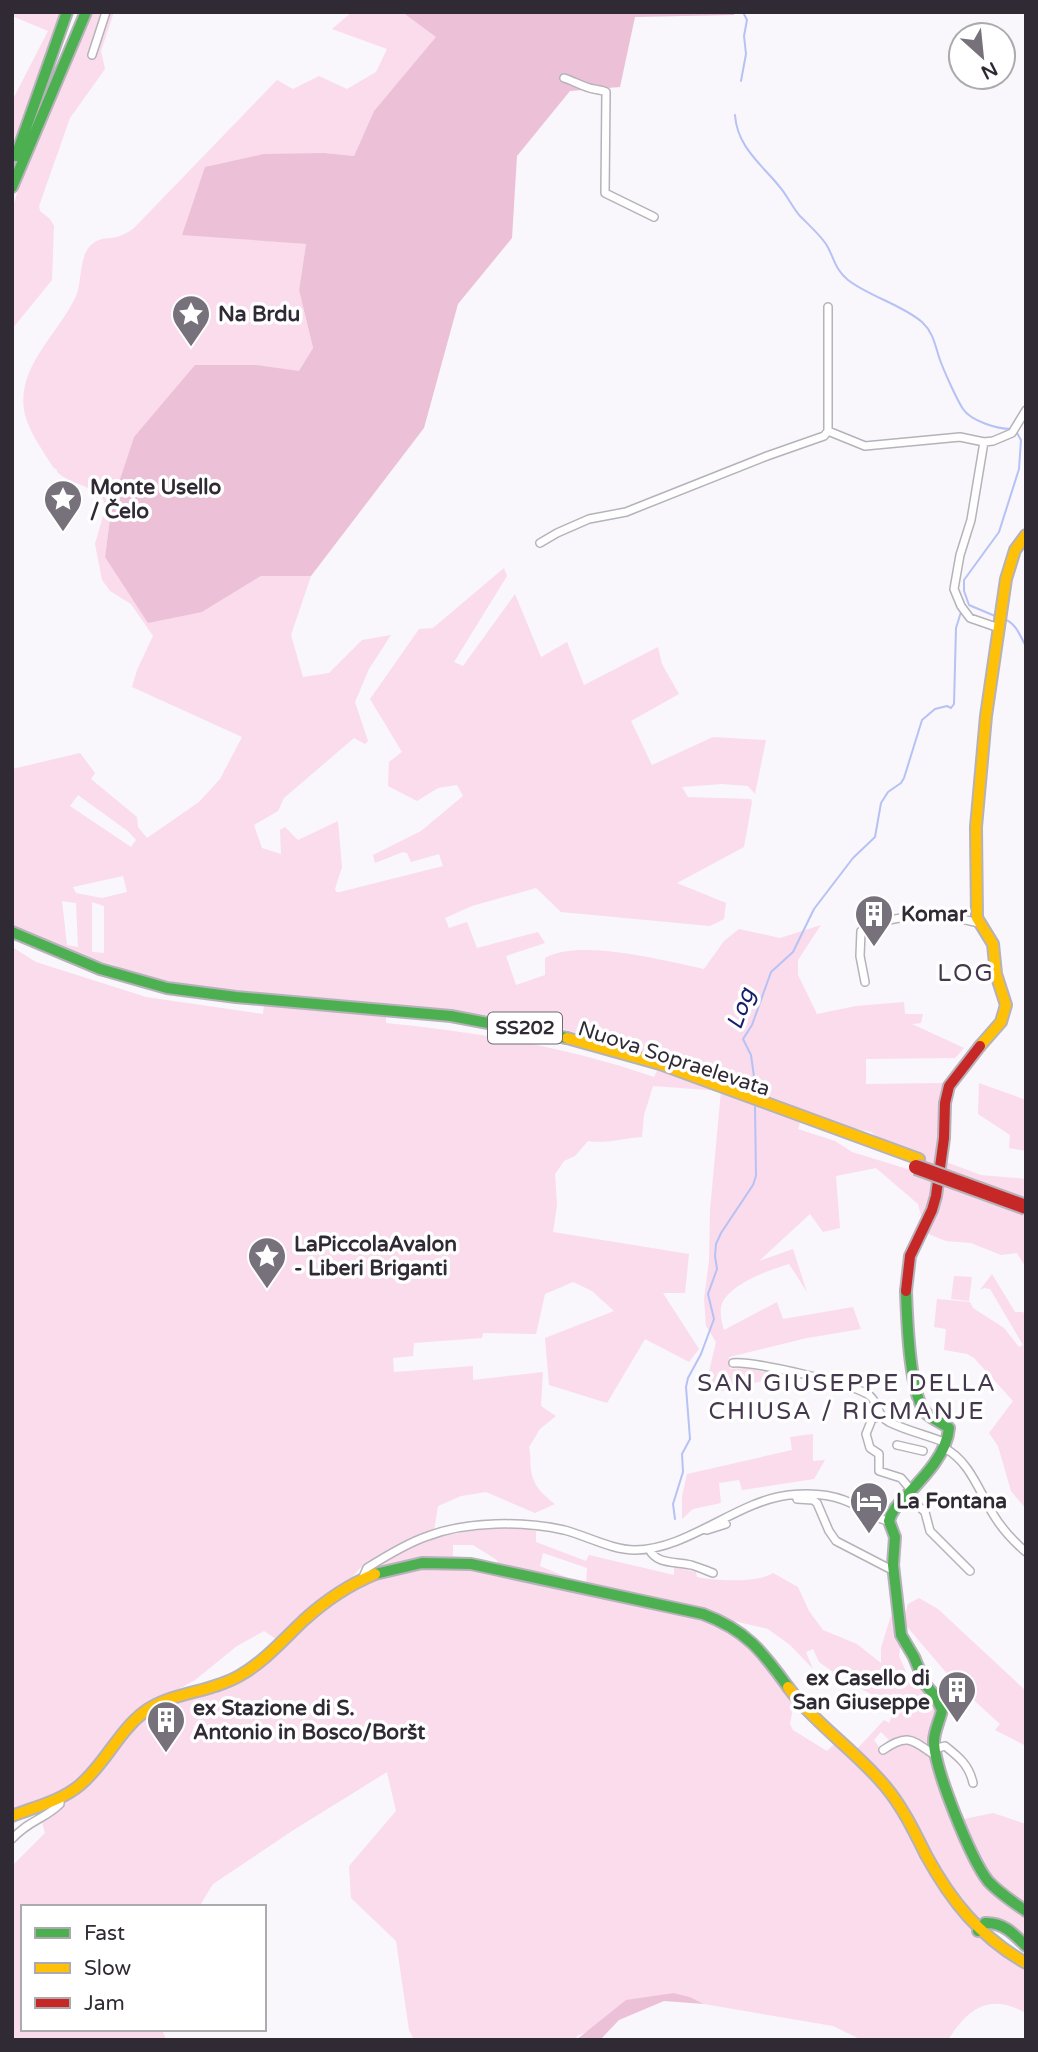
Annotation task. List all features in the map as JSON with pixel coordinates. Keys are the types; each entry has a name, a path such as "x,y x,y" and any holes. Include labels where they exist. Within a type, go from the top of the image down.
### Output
{"main road":[{"path":"12,167 67,12"},
{"path":"12,167 77,12"},
{"path":"12,187 86,12"},
{"path":"1026,535 1009,564 978,787 976,827 978,923 993,944 995,969 1006,1005 1005,1014 949,1086 936,1196 910,1256 906,1279 912,1374 925,1412 950,1428 950,1432 945,1446 893,1511 890,1521 896,1544 893,1559 901,1635 923,1680 936,1696 942,1710 935,1734 935,1752 978,1864 991,1884 1026,1911"},
{"name":"Nuova Sopraelevata","path":"12,932 83,963 134,980 264,1004"},
{"name":"Nuova Sopraelevata","path":"12,941 79,970 141,990 184,999 451,1016 574,1039 801,1119 1026,1207"},
{"name":"Nuova Sopraelevata","path":"918,1163 1026,1198"},
{"path":"12,1816 61,1798 85,1781 141,1715 160,1703 217,1687 250,1670 331,1596 363,1577 409,1563 471,1564 687,1610 715,1618 749,1636 761,1648 805,1710 886,1786 955,1904 978,1931 998,1948 1026,1963"},
{"path":"978,1931 985,1923 997,1923 1026,1946"}],"street":[{"path":"92,55 106,12"},
{"path":"564,78 606,92 605,193 654,217"},
{"path":"540,543 589,519 626,512 766,456 824,436 828,430 828,307"},
{"path":"828,430 865,446 960,437 984,442 1012,433 1026,410"},
{"path":"984,442 971,520 960,555 954,589 970,618 999,628"},
{"path":"866,982 860,956 861,931 865,928 925,916 954,916 978,923"},
{"path":"733,1363 756,1364 850,1387 871,1397 880,1416 945,1446 963,1462 995,1517 1012,1540 1026,1552"},
{"path":"880,1416 872,1419 866,1433 870,1448 879,1454 879,1471 898,1476 925,1512 930,1531 970,1571"},
{"path":"906,1447 909,1431"},
{"path":"897,1445 923,1451"},
{"path":"363,1577 367,1567 422,1538 472,1527 522,1523 540,1525 621,1548 649,1549 751,1506 779,1497 817,1494 835,1496 890,1521"},
{"path":"779,1497 787,1500 813,1500 820,1508 836,1541 894,1571"},
{"path":"704,1527 708,1530 726,1524"},
{"path":"649,1549 654,1557 663,1561 692,1565 713,1573"},
{"path":"883,1750 895,1742 907,1739 935,1752 945,1746 968,1766 973,1783"},
{"path":"12,1839 26,1825 56,1808 61,1798"}],"shaded area":[{"path":"12,12 63,12 12,146 12,101 48,31 12,16"},
{"path":"92,12 104,12 91,58 96,55 108,12 114,12 101,51 105,69 70,118 39,206 40,211 54,226 52,280 12,329 12,210 23,174"},
{"path":"352,12 402,12 437,37 374,111 354,156 325,153 182,234 306,244 299,290 313,348 299,372 257,365 134,437 112,503 105,557 202,612 261,576 311,576 291,635 303,677 329,673 362,640 391,635 369,669 355,702 368,741 365,744 354,738 284,798 278,811 254,825 262,848 281,854 280,830 285,827 298,840 338,821 342,867 336,892 443,866 439,854 411,862 407,853 403,852 375,863 373,855 421,831 463,796 457,785 438,788 417,801 388,786 389,762 402,752 370,699 419,629 433,628 504,568 507,576 454,662 463,666 515,594 541,657 567,642 584,685 658,647 662,664 679,694 631,721 652,765 713,737 766,740 755,794 748,786 722,784 682,787 688,797 751,799 752,802 744,847 677,883 726,903 724,919 710,926 561,912 536,888 472,906 445,918 449,928 467,922 477,948 538,932 545,943 506,956 516,985 545,975 545,958 560,952 579,950 623,953 704,969 724,941 739,929 780,938 821,925 798,960 798,975 817,1014 856,1006 904,1002 905,1014 923,1014 921,1023 912,1024 964,1048 955,1058 866,1059 866,1084 944,1083 946,1111 937,1141 932,1191 922,1219 918,1204 876,1168 836,1176 840,1228 823,1232 810,1214 759,1261 793,1249 807,1292 789,1264 739,1285 721,1307 724,1330 777,1302 783,1319 853,1307 861,1329 807,1338 729,1357 730,1369 746,1368 782,1376 714,1393 708,1376 716,1342 706,1326 704,1299 721,1091 653,1086 644,1115 642,1137 588,1141 575,1156 564,1161 555,1174 557,1205 553,1232 689,1254 685,1293 663,1293 699,1349 689,1362 645,1339 607,1403 549,1385 545,1338 614,1311 592,1291 573,1282 545,1294 536,1334 483,1333 482,1338 414,1343 413,1356 393,1358 394,1372 473,1366 473,1380 543,1372 541,1406 556,1416 540,1429 529,1447 531,1471 534,1482 555,1504 535,1513 486,1492 461,1496 438,1506 434,1531 359,1569 349,1581 279,1641 264,1631 237,1646 195,1680 148,1706 69,1790 12,1812 12,947 36,962 146,997 263,1014 265,996 131,974 114,965 80,956 12,927 12,769 80,753 95,773 91,779 137,817 138,827 147,838 199,802 220,779 242,737 132,687 153,636 131,604 110,591 102,580 95,544 105,509 104,501 94,491 63,476 53,467 27,422 23,398 32,367 76,296 83,259 90,246 98,240 120,236 134,228 277,80 293,89 319,76 347,89 376,72 387,49 332,29","holes":["78,795 136,840 131,847 70,806","123,876 127,892 102,898 76,893 73,887","62,901 76,903 78,947 67,945","92,902 104,906 104,953 92,952","386,1004 495,1016 557,1027 662,1060 654,1077 555,1049 386,1023","804,1111 841,1125 871,1132 916,1167 914,1171 852,1152 835,1141 798,1129"]},
{"path":"402,12 734,12 734,15 635,17 620,87 570,91 517,156 512,238 458,304 424,428 311,576 261,576 202,612 148,623 105,557 112,503 134,437 195,365 257,365 299,371 313,348 299,290 306,244 182,235 205,167 264,154 325,153 354,156 374,111 436,37"},
{"path":"979,1083 1026,1100 1026,1151 1009,1148 1010,1135 978,1114"},
{"path":"946,1162 981,1175 1026,1179 1026,1268 1017,1253 1001,1255 971,1243 946,1241 926,1233 940,1207"},
{"path":"992,1274 1015,1312 1023,1312 1026,1317 1026,1509 1011,1491 998,1446 989,1433 1013,1401 974,1358 944,1350 946,1329 934,1327 937,1299 970,1302 973,1308 1004,1328 1019,1347 1023,1345 990,1289 980,1290"},
{"path":"954,1276 972,1277 969,1301 951,1299"},
{"path":"813,1434 813,1461 825,1460 814,1479 742,1490 739,1480 719,1483 721,1503 693,1509 682,1519 682,1496 687,1474 792,1450 790,1437"},
{"path":"523,1528 536,1531 536,1542 586,1561 589,1555 674,1575 674,1567 696,1572 697,1577 714,1579 747,1580 773,1573 798,1587 809,1611 823,1630 857,1644 881,1663 881,1648 891,1615 901,1643 899,1656 908,1676 915,1674 938,1708 931,1749 912,1738 902,1737 890,1741 881,1732 874,1740 884,1754 897,1746 909,1744 932,1758 969,1854 1026,1915 1026,1940 1003,1920 990,1916 976,1922 964,1911 856,1750 884,1720 889,1723 892,1716 897,1717 891,1705 858,1687 861,1680 841,1668 836,1674 819,1662 813,1649 806,1652 813,1669 790,1645 768,1629 586,1587 587,1568 543,1553 540,1566 577,1584 499,1567 497,1560 473,1545 453,1545 453,1556 483,1559 492,1565 470,1561 372,1571 408,1549 444,1536 481,1530"},
{"path":"415,1567 462,1567 636,1606 693,1615 734,1632 753,1647 794,1702 790,1724 793,1730 827,1751 835,1743 862,1770 896,1808 939,1884 966,1923 1002,1955 1026,1967 1026,2013 1002,2004 991,2004 972,2012 948,2040 862,2040 833,2026 704,2004 674,1993 577,2036 576,2040 414,2040 409,2030 396,1941 351,1898 349,1866 396,1811 387,1772 213,1884 200,1905 21,1905 21,2031 163,2031 166,2040 12,2040 12,1866 45,1833 42,1822 60,1811 63,1800 148,1716 173,1702 213,1693 233,1685 273,1658 324,1607 371,1579"},
{"path":"919,1598 938,1609 1026,1691 1026,1746 995,1730 1000,1724 956,1684 903,1622 908,1604"},
{"path":"993,1813 1026,1824 1026,1905 993,1878 975,1847 964,1819"},
{"path":"674,1993 704,2004 664,2001 619,2020 600,2040 576,2040 626,2000"}],"waterway":[{"path":"741,81 746,54 744,36 747,20 743,12"},
{"path":"735,115 745,145 800,216 823,240 844,276 922,322 932,335 944,371 963,409 985,424 1011,429"},
{"path":"995,616 969,605 964,591 964,580 999,532 1019,469 1021,440 1017,433"},
{"name":"Log","path":"756,1091 751,1055 743,1039 752,1025 771,972 793,952 814,909 853,858 875,837 881,803 888,792 904,778 922,720 935,709 947,706 951,708 954,704 956,628 961,612"},
{"path":"1003,619 1014,626 1026,647"},
{"name":"Log","path":"675,1519 673,1504 683,1472 682,1454 690,1439 686,1387 714,1319 708,1294 717,1269 716,1244 756,1176 755,1107"}],"traffic: fast":[{"path":"16,156 67,12"},
{"path":"12,187 86,12"},
{"path":"12,932 100,969 167,988 236,997 451,1016 567,1038"},
{"path":"906,1291 912,1373 920,1404 926,1413 949,1428 940,1455 897,1506 889,1521 895,1537 893,1565 901,1635 925,1684 942,1710 934,1737 936,1754 963,1834 988,1881 1026,1911"},
{"path":"375,1574 422,1563 471,1564 703,1614 731,1627 752,1643 788,1687"},
{"path":"978,1931 985,1923 997,1924 1013,1933 1026,1946"}],"traffic: slow":[{"path":"980,1046 1001,1022 1006,1005 996,974 993,944 977,918 976,827 986,716 1006,579 1015,550 1026,535"},
{"path":"567,1038 660,1064 919,1159"},
{"path":"12,1816 73,1791 89,1777 144,1712 166,1700 239,1676 265,1657 329,1600 375,1574"},
{"path":"788,1687 891,1794 956,1903 994,1942 1026,1963"}],"traffic: jam":[{"path":"906,1291 910,1256 936,1196 949,1086 980,1046"},
{"path":"916,1167 1026,1207"}],"place":[{"name":"Na Brdu","path":"191,348"},
{"name":"Monte Usello / Čelo","path":"63,533"},
{"name":"Komar","path":"874,948"},
{"name":"LaPiccolaAvalon - Liberi Briganti","path":"267,1290"},
{"name":"La Fontana","path":"869,1535"},
{"name":"ex Casello di San Giuseppe","path":"957,1724"},
{"name":"ex Stazione di S. Antonio in Bosco/Boršt","path":"166,1754"}],"district":[{"name":"LOG","path":"966,973"},
{"name":"SAN GIUSEPPE DELLA CHIUSA / RICMANJE","path":"847,1397"}]}
